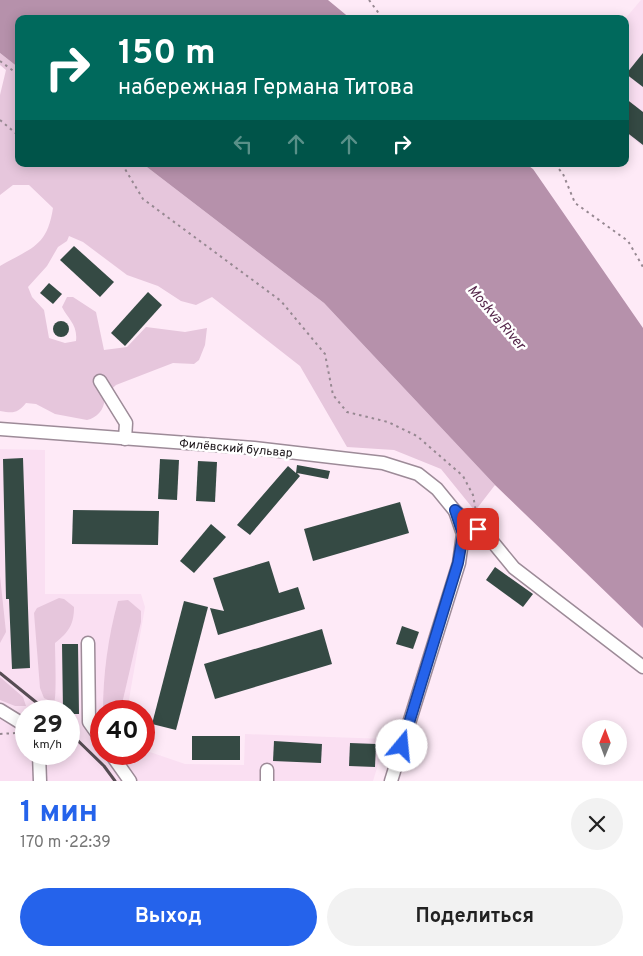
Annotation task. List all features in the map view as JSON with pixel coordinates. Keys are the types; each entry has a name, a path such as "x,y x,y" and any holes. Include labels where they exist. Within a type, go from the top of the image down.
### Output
{"street":[{"path":"100,381 126,422 125,439"},
{"name":"Филёвский бульвар","path":"0,429 254,448 383,463 418,474 437,489 455,510"},
{"path":"455,510 492,540 514,568 643,667"},
{"path":"391,781 458,563 463,534 455,510"},
{"path":"88,644 90,723"},
{"path":"0,710 15,723"},
{"path":"39,765 40,781"},
{"path":"119,765 130,781"}],"path":[{"path":"369,0 380,15"},
{"path":"0,61 15,72"},
{"path":"0,120 15,133"},
{"path":"124,167 143,199 282,301 325,354 333,395 347,412 388,422 417,436 463,476 473,495 477,520"},
{"path":"557,167 564,174 575,204 628,241 643,267"},
{"path":"0,734 15,731"}],"shaded area":[{"path":"643,0 643,147 629,135 628,15"},
{"path":"0,53 15,65 15,167 147,167 324,303 495,485 475,511 441,469 394,450 347,447 300,366 212,297 196,305 181,301 158,286 127,275 83,242 69,236 67,241 58,247 47,266 28,287 32,297 44,310 49,338 65,343 76,341 74,326 62,307 67,297 73,297 96,312 104,350 127,347 146,327 185,332 207,328 205,345 199,360 194,364 173,363 116,385 104,396 104,404 100,411 95,417 87,420 55,414 36,404 26,403 14,412 0,411 0,266 36,245 42,239 50,221 53,208 29,185 13,185 0,195 0,95 6,70 0,65"},
{"path":"0,449 45,450 45,594 141,594 145,607 129,700 90,700 90,765 155,765 155,754 185,764 244,765 245,734 386,739 373,781 0,781"},
{"path":"0,576 6,632 0,643"},
{"path":"59,598 64,599 74,607 70,627 55,643 55,700 44,698 40,688 34,613 37,608"},
{"path":"128,600 141,611 141,622 123,700 103,700 111,628 118,601"},
{"path":"0,677 24,700 15,700 15,706 0,700"}],"water":[{"path":"0,0 328,0 346,15 15,15 15,65 0,53"},
{"name":"Moskva River","path":"147,167 530,167 533,169 643,328 643,628 495,485 324,303"}],"building":[{"path":"643,53 643,87 629,76 629,70"},
{"path":"629,101 643,112 643,145 629,134"},
{"path":"74,246 114,282 100,297 60,260"},
{"path":"49,283 62,294 53,304 40,293"},
{"path":"148,292 162,305 125,346 111,333"},
{"path":"61,321 69,329 61,337 53,329"},
{"path":"23,458 30,668 12,669 9,599 6,599 3,459"},
{"path":"160,459 179,460 177,500 158,499"},
{"path":"198,461 217,462 215,502 196,501"},
{"path":"297,465 330,471 328,479 297,473 300,476 250,535 237,525 288,466 296,473"},
{"path":"400,502 409,533 313,561 304,529"},
{"path":"73,510 159,511 158,545 72,544"},
{"path":"211,524 226,537 194,573 180,561"},
{"path":"269,561 279,593 298,587 305,609 218,635 210,608 224,611 213,578"},
{"path":"495,567 533,594 523,607 486,580"},
{"path":"184,601 208,607 176,730 155,725 155,712"},
{"path":"402,626 419,632 413,649 396,644"},
{"path":"322,629 332,664 215,699 204,664"},
{"path":"62,644 78,644 79,700 63,700"},
{"path":"192,736 240,736 240,760 192,760"},
{"path":"274,741 322,744 321,763 273,761"},
{"path":"350,743 376,744 375,767 349,766"}],"railway":[{"path":"0,673 33,700"},
{"path":"80,743 104,766 115,781"}],"route":[{"path":"402,746 462,548 463,534 455,510 478,529"}]}
